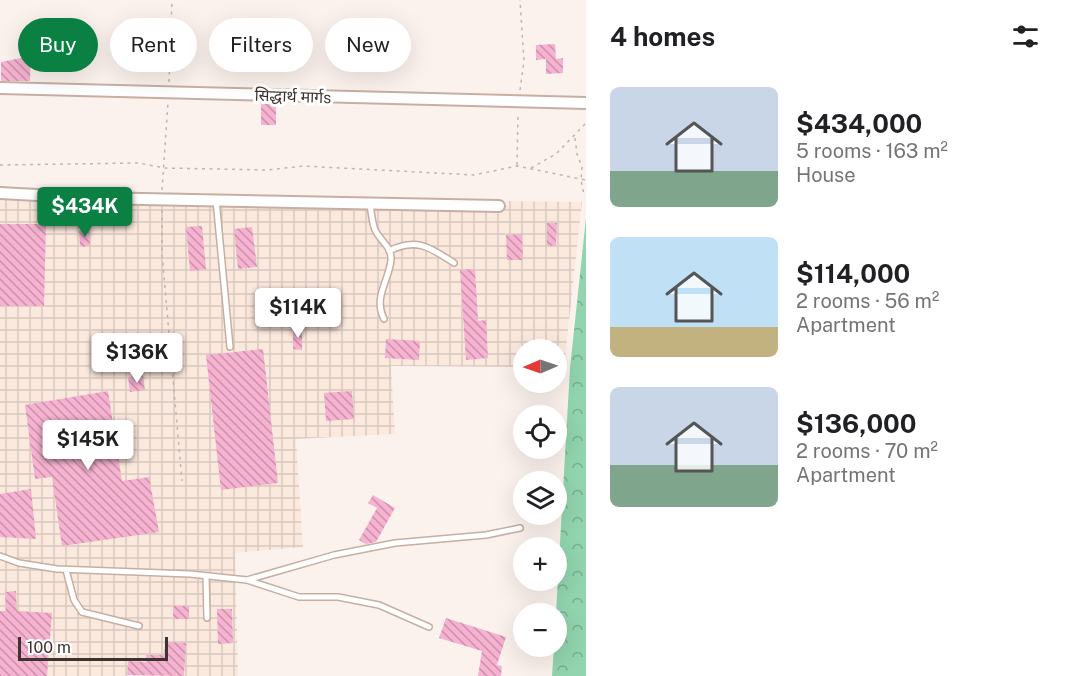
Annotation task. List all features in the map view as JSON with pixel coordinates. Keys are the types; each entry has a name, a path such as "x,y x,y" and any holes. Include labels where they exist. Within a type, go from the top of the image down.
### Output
{"street":[{"name":"सिद्धार्थ मार्गs","path":"0,88 586,103"},
{"path":"0,194 499,206"}],"lane":[{"path":"92,198 94,220"},
{"path":"216,200 230,347"},
{"path":"370,204 374,229 389,251 391,260 381,293 379,309 384,319"},
{"path":"389,251 401,246 422,244 454,263"},
{"path":"247,580 334,555 385,545 486,535 520,528"},
{"path":"0,556 19,563 66,570 247,580 299,597 338,597 378,605 429,627"},
{"path":"66,570 74,600 82,612 139,626"},
{"path":"206,576 207,618"}],"path":[{"path":"172,0 162,199 162,254 182,481"},
{"path":"517,166 518,102 524,60 520,0"},
{"path":"530,169 556,153 586,123"},
{"path":"574,137 582,167 581,180 584,195"},
{"path":"0,165 138,163 165,168 267,170 303,166 474,175 517,166 586,180"}],"shaded area":[{"path":"0,195 582,202 567,340 513,339 513,367 391,366 395,434 296,439 303,547 235,553 238,676 0,676"}],"green space":[{"path":"586,218 586,676 552,676 553,657 567,657 567,603 557,603 557,591 567,591 567,537 560,537 561,525 567,525 567,471 564,471 565,459 567,459 570,368"}],"building":[{"path":"555,44 556,59 563,58 563,73 546,74 546,59 536,60 536,45"},
{"path":"18,59 18,72 30,72 30,81 1,81 1,62"},
{"path":"261,103 276,103 276,125 261,125"},
{"path":"547,223 557,223 556,246 547,246"},
{"path":"0,224 46,224 44,306 0,306"},
{"path":"202,226 206,269 190,271 186,227"},
{"path":"252,227 257,267 238,269 234,229"},
{"path":"89,229 90,246 80,247 79,230"},
{"path":"522,234 523,260 507,260 506,235"},
{"path":"475,269 478,321 486,320 488,358 466,360 460,270"},
{"path":"293,329 302,329 302,350 293,349"},
{"path":"386,339 420,341 419,360 385,358"},
{"path":"263,349 278,483 221,490 206,355"},
{"path":"143,375 145,390 130,392 128,377"},
{"path":"108,391 122,481 149,477 159,532 62,546 52,477 35,479 25,405"},
{"path":"352,391 354,419 326,421 324,393"},
{"path":"31,489 36,539 0,537 0,494"},
{"path":"373,495 395,508 376,542 366,544 359,540 377,508 368,503"},
{"path":"16,591 17,611 52,613 47,676 0,676 0,611 6,611 5,592"},
{"path":"173,606 189,606 189,619 173,619"},
{"path":"217,609 232,609 233,643 218,644"},
{"path":"446,618 506,637 497,665 502,666 501,676 478,676 482,651 439,638"},
{"path":"165,642 186,643 184,676 127,675 128,661 146,662 146,655 164,655"}]}
